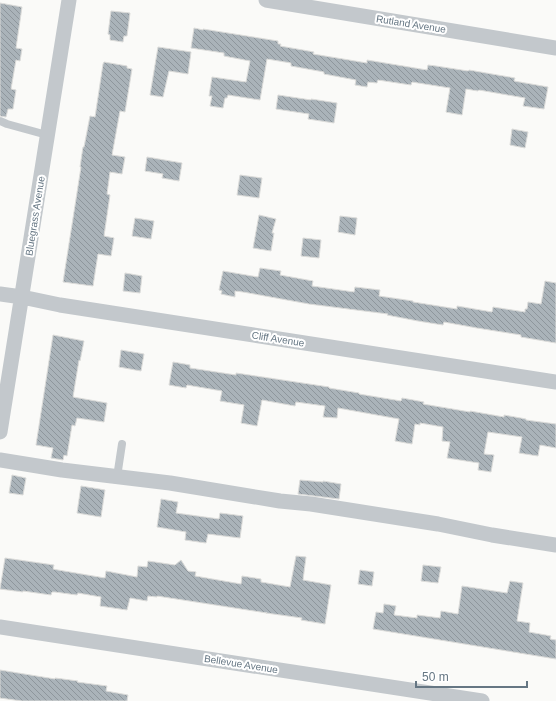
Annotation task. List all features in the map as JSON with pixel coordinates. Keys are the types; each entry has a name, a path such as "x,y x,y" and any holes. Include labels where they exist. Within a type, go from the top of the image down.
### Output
{"street":[{"name":"Bluegrass Avenue","path":"0,432 69,0"},
{"name":"Rutland Avenue","path":"266,0 556,48"},
{"name":"Cliff Avenue","path":"0,294 60,305 556,382"},
{"path":"0,460 62,470 170,483 280,501 312,504 438,524 556,546"},
{"name":"Bellevue Avenue","path":"0,627 482,701"}],"lane":[{"path":"0,121 47,135"},
{"path":"117,477 122,444"}],"building":[{"path":"0,3 22,7 16,48 22,49 20,61 16,60 11,89 16,90 13,109 8,109 6,117 0,116"},
{"path":"111,11 130,13 127,36 124,36 123,42 110,40 110,35 108,34"},
{"path":"194,28 278,41 278,44 281,44 280,46 314,52 313,54 367,63 367,60 427,70 428,65 515,78 514,81 548,87 544,109 523,106 525,98 466,89 462,115 446,112 450,88 412,82 411,85 378,80 377,83 368,82 367,87 355,85 356,80 291,66 291,63 267,59 260,100 228,95 227,98 225,98 223,108 210,106 212,96 209,96 212,77 246,82 250,61 224,56 224,53 191,48"},
{"path":"158,47 191,52 188,74 169,71 163,97 150,95"},
{"path":"104,62 127,66 127,68 132,69 125,112 120,111 112,155 125,157 122,174 110,172 107,194 110,195 104,236 114,238 111,256 98,254 93,286 63,282 83,147 90,116 95,117"},
{"path":"278,95 337,103 334,123 308,119 309,114 276,109"},
{"path":"512,129 528,132 525,148 510,145"},
{"path":"147,157 182,163 179,181 162,178 163,174 145,171"},
{"path":"240,175 262,178 259,198 237,195"},
{"path":"259,215 276,219 272,233 274,233 271,251 253,248"},
{"path":"340,216 357,218 355,235 338,232"},
{"path":"135,218 154,221 151,239 132,236"},
{"path":"303,238 321,240 319,258 301,256"},
{"path":"260,268 281,271 280,275 313,281 312,286 354,292 355,287 380,290 379,296 457,309 457,306 492,312 493,307 525,312 528,302 541,304 545,281 556,283 556,343 521,337 521,335 444,322 443,325 387,315 388,314 309,304 243,292 235,291 235,297 221,294 222,291 219,290 223,271 258,277"},
{"path":"125,273 142,276 140,293 123,291"},
{"path":"53,335 84,341 80,361 79,360 73,397 107,403 104,422 77,418 75,426 72,425 67,456 64,455 63,460 51,458 53,448 36,445"},
{"path":"121,350 144,354 141,371 119,367"},
{"path":"173,362 190,365 190,368 236,375 236,373 329,387 401,401 402,398 424,402 423,404 470,412 504,417 504,415 556,424 556,448 540,445 538,456 519,453 522,437 488,432 484,454 494,455 491,472 478,470 479,463 447,458 450,442 442,441 443,427 420,423 420,425 415,424 412,444 395,441 399,419 338,408 337,418 323,417 325,406 296,402 295,406 262,400 257,426 241,423 244,405 220,401 222,391 187,385 186,388 169,385"},
{"path":"12,475 26,478 23,495 9,493"},
{"path":"300,480 323,481 341,484 339,499 298,494"},
{"path":"81,486 105,490 101,517 77,513"},
{"path":"161,499 178,502 176,513 219,519 220,513 243,516 240,538 208,534 206,543 185,540 186,532 157,527"},
{"path":"296,556 306,557 303,580 331,585 325,624 301,620 302,618 157,596 148,596 147,601 130,598 127,610 100,606 101,597 78,593 77,595 52,592 51,595 0,589 5,558 54,565 53,569 105,578 106,571 137,577 138,566 147,567 148,561 175,565 181,560 188,571 196,572 195,576 241,584 242,576 261,579 261,582 290,587"},
{"path":"423,565 441,567 438,583 421,581"},
{"path":"360,570 374,572 372,586 358,584"},
{"path":"510,581 523,583 517,621 530,623 529,632 551,636 550,639 556,640 556,659 373,629 376,612 383,613 384,604 396,606 394,615 417,618 417,615 440,618 441,611 458,614 462,586 507,593"},
{"path":"0,670 107,686 106,691 128,695 127,701 22,701 0,698"}]}
